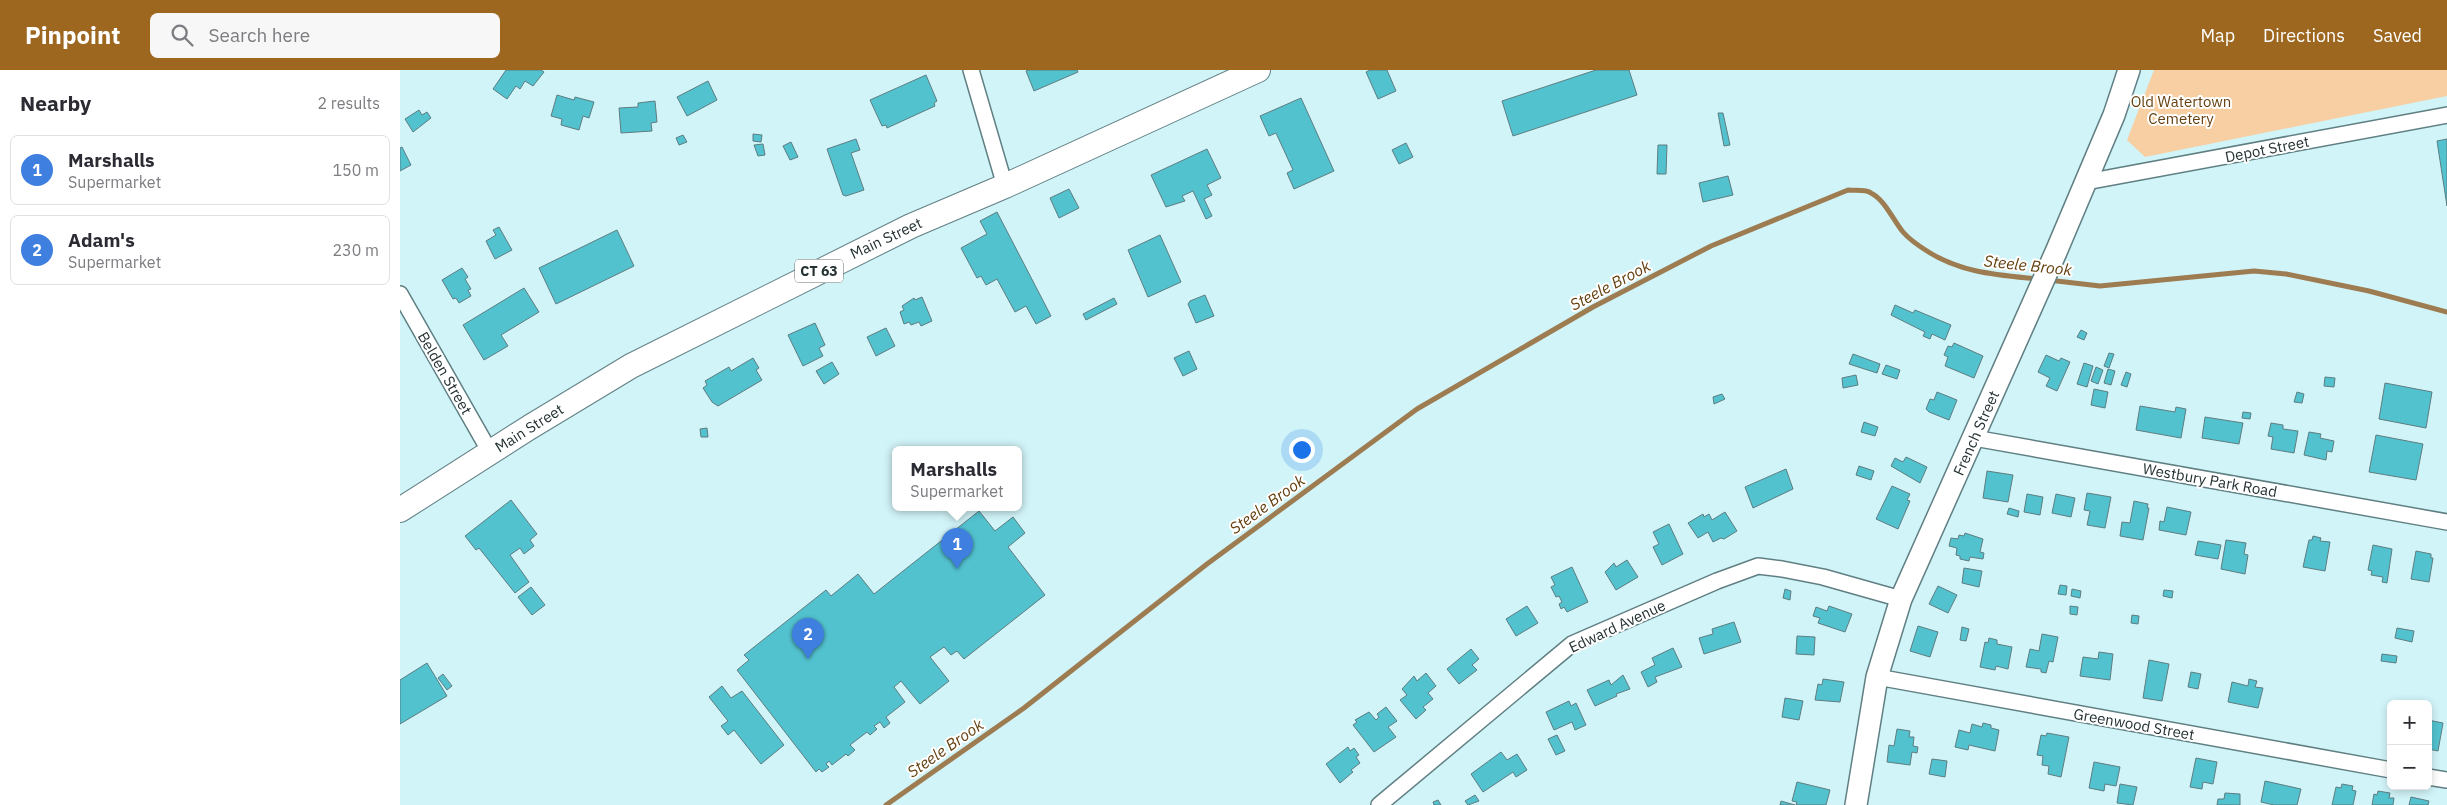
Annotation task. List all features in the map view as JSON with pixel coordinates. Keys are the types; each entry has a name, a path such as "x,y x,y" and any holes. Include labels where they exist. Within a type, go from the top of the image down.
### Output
{"main road":[{"name":"Main Street","path":"400,510 490,452 631,366 850,254 1005,186 1258,70"}],"street":[{"path":"971,70 1005,186"},
{"name":"French Street","path":"1856,805 1877,678 1901,599 2051,264 2086,182 2129,70"},
{"name":"Depot Street","path":"2086,182 2447,115"},
{"name":"Belden Street","path":"400,294 490,452"},
{"name":"Westbury Park Road","path":"1974,438 2447,522"},
{"name":"Edward Avenue","path":"1379,805 1572,644 1717,581 1758,566 1823,577 1901,599"},
{"name":"Greenwood Street","path":"1877,678 2387,769"},
{"path":"2432,778 2447,780"}],"green space":[{"name":"Old Watertown Cemetery","path":"2154,70 2447,70 2447,96 2145,157 2127,140"}],"building":[{"path":"506,70 541,70 544,72 533,86 525,81 520,89 516,86 507,99 493,89"},
{"path":"1077,70 1078,72 1034,91 1026,71"},
{"path":"1370,70 1387,70 1396,91 1378,99 1366,72"},
{"path":"1596,70 1629,70 1637,95 1513,136 1502,101"},
{"path":"926,75 937,101 934,103 935,106 887,128 886,125 882,126 870,100"},
{"path":"708,81 717,100 687,116 677,97"},
{"path":"557,95 574,100 575,97 594,102 589,118 583,116 579,130 561,125 562,119 551,116"},
{"path":"1301,98 1334,171 1294,189 1287,173 1293,170 1276,133 1269,136 1260,116"},
{"path":"655,101 657,122 651,123 652,131 621,133 619,108 638,107 638,103"},
{"path":"419,110 422,115 427,112 431,118 413,132 405,119"},
{"path":"1718,113 1723,113 1730,145 1724,146"},
{"path":"753,134 762,135 761,142 753,141"},
{"path":"683,135 687,142 679,145 676,138"},
{"path":"856,139 860,150 851,153 864,190 846,196 843,195 827,149"},
{"path":"2447,139 2447,206 2437,141"},
{"path":"791,142 798,157 790,160 783,146"},
{"path":"1406,143 1413,157 1399,164 1392,150"},
{"path":"763,144 765,155 758,156 754,145"},
{"path":"1658,145 1667,145 1666,174 1657,174"},
{"path":"402,147 411,165 400,171 400,148"},
{"path":"1207,149 1221,178 1207,185 1212,195 1204,199 1212,216 1206,219 1193,191 1182,196 1185,201 1166,207 1151,175"},
{"path":"1728,176 1733,195 1703,202 1699,183"},
{"path":"1069,189 1079,208 1059,218 1050,198"},
{"path":"997,212 1051,316 1036,324 1026,306 1015,312 997,279 986,285 981,276 977,278 961,248 987,234 980,221"},
{"path":"499,227 512,250 495,259 486,241 496,235 493,230"},
{"path":"617,230 634,266 556,304 539,268"},
{"path":"1160,235 1181,282 1148,297 1128,250"},
{"path":"462,268 468,277 465,279 471,289 468,290 471,296 459,303 456,298 453,299 442,280"},
{"path":"524,288 539,312 501,335 508,346 484,360 463,325"},
{"path":"1205,295 1214,316 1196,323 1188,304 1190,301"},
{"path":"922,297 932,321 921,326 919,322 911,325 909,322 904,324 900,312 904,310 902,306 914,298 915,300"},
{"path":"1114,298 1117,304 1086,320 1083,314"},
{"path":"1895,305 1913,313 1915,310 1951,325 1945,340 1932,334 1930,339 1923,336 1925,332 1891,315"},
{"path":"815,323 825,345 819,348 823,356 803,366 788,335"},
{"path":"886,328 895,346 876,356 867,337"},
{"path":"2081,330 2087,333 2084,340 2077,337"},
{"path":"1954,343 1983,356 1974,378 1945,366 1948,357 1944,355 1948,346 1952,347"},
{"path":"1189,351 1197,369 1183,376 1174,358"},
{"path":"2109,353 2114,354 2109,368 2104,366"},
{"path":"1853,354 1880,364 1877,373 1849,364"},
{"path":"2046,355 2059,361 2061,358 2070,362 2057,391 2046,386 2050,378 2038,372"},
{"path":"753,358 759,368 756,370 762,380 718,406 712,402 703,388 707,385 705,381 729,367 731,371"},
{"path":"832,362 839,374 824,384 816,371"},
{"path":"2084,363 2093,366 2087,387 2077,384"},
{"path":"1886,365 1900,370 1897,379 1882,374"},
{"path":"2096,367 2103,370 2098,384 2091,381"},
{"path":"2108,369 2115,371 2111,385 2104,383"},
{"path":"2126,372 2131,374 2127,387 2121,385"},
{"path":"1856,375 1858,385 1843,388 1842,378"},
{"path":"2325,377 2335,378 2334,387 2324,386"},
{"path":"2385,383 2432,392 2426,428 2379,419"},
{"path":"2094,389 2108,392 2105,408 2091,405"},
{"path":"1937,392 1957,400 1949,420 1926,409 1930,399 1934,400"},
{"path":"2297,392 2304,394 2302,403 2294,402"},
{"path":"1722,394 1725,399 1714,404 1713,397"},
{"path":"2140,406 2175,412 2176,407 2186,409 2181,438 2136,430"},
{"path":"2243,412 2251,413 2250,419 2242,418"},
{"path":"2205,417 2243,423 2239,444 2202,438"},
{"path":"1864,422 1878,427 1875,436 1861,432"},
{"path":"2271,423 2283,425 2283,429 2298,431 2294,453 2271,449 2273,437 2268,436"},
{"path":"707,428 708,437 701,437 700,429"},
{"path":"2309,432 2321,434 2320,438 2334,441 2332,452 2327,451 2326,460 2304,455"},
{"path":"2376,435 2423,444 2416,480 2369,472"},
{"path":"1906,457 1927,467 1920,483 1891,466 1895,458 1903,462"},
{"path":"1859,466 1874,471 1871,480 1856,475"},
{"path":"1786,469 1793,489 1753,508 1745,487"},
{"path":"1987,471 2013,475 2008,502 1983,498"},
{"path":"1892,486 1910,494 1907,500 1910,501 1898,529 1876,519"},
{"path":"2087,493 2111,497 2105,528 2087,525 2090,511 2084,510"},
{"path":"2027,494 2043,497 2040,515 2024,512"},
{"path":"2056,494 2075,498 2071,517 2052,513"},
{"path":"511,500 537,534 530,540 534,546 524,554 520,548 510,555 529,582 515,593 479,548 476,550 465,536"},
{"path":"2134,501 2148,504 2147,508 2149,508 2143,540 2120,536 2122,522 2130,523"},
{"path":"2167,507 2191,512 2186,535 2159,530 2160,521 2164,522"},
{"path":"2009,508 2019,511 2018,517 2007,514"},
{"path":"979,511 995,531 1013,517 1025,533 1008,547 1045,595 964,659 957,651 951,655 944,647 930,657 949,681 920,704 901,681 894,687 905,702 886,717 890,723 884,728 880,722 874,726 877,729 870,735 867,732 850,745 855,750 848,756 846,754 832,765 829,761 826,764 829,767 822,772 819,769 816,772 737,670 749,660 744,655 826,590 831,596 858,574 874,594"},
{"path":"1725,512 1737,531 1724,539 1721,538 1713,542 1708,532 1698,538 1688,523 1703,514 1704,517 1709,514 1712,520"},
{"path":"1669,524 1683,554 1662,565 1653,547 1659,544 1653,532"},
{"path":"1965,533 1983,539 1980,552 1984,553 1983,559 1970,557 1969,561 1960,559 1960,556 1956,555 1957,548 1949,546 1951,538 1958,539 1959,535 1964,536"},
{"path":"2313,536 2321,538 2320,541 2330,542 2325,571 2303,567 2309,540 2312,540"},
{"path":"2226,540 2246,543 2244,554 2248,555 2245,574 2221,569"},
{"path":"2198,541 2221,545 2218,559 2195,555"},
{"path":"2373,545 2392,549 2387,583 2382,582 2383,577 2371,575 2372,571 2368,570"},
{"path":"2416,551 2431,554 2431,558 2433,558 2429,582 2411,579"},
{"path":"1627,560 1638,577 1616,590 1605,572 1614,563 1616,567"},
{"path":"1572,567 1588,602 1567,612 1564,607 1561,609 1559,604 1562,602 1559,596 1556,597 1551,587 1555,585 1551,577"},
{"path":"1964,568 1982,571 1979,587 1962,583"},
{"path":"2060,585 2067,586 2066,595 2058,594"},
{"path":"1938,586 1957,595 1948,613 1929,604"},
{"path":"531,587 545,605 532,615 518,597"},
{"path":"1785,589 1791,591 1790,600 1783,598"},
{"path":"2072,589 2081,591 2080,598 2071,596"},
{"path":"2164,590 2173,591 2172,598 2163,596"},
{"path":"1527,606 1538,623 1516,636 1506,619"},
{"path":"1829,606 1852,614 1845,632 1818,623 1820,618 1813,616 1816,607 1827,611"},
{"path":"2070,606 2078,607 2077,615 2070,614"},
{"path":"2132,615 2139,616 2138,624 2131,623"},
{"path":"1734,622 1741,642 1704,654 1699,638 1713,634 1712,629"},
{"path":"1918,626 1938,632 1930,657 1910,651"},
{"path":"1962,627 1969,629 1966,641 1960,640"},
{"path":"2397,628 2414,631 2412,642 2395,638"},
{"path":"2042,634 2058,637 2053,662 2049,661 2046,673 2041,672 2041,669 2026,667 2030,649 2039,651"},
{"path":"1797,636 1815,637 1814,655 1796,654"},
{"path":"1989,638 1997,640 1997,644 2012,647 2008,669 1996,666 1995,670 1980,667 1985,642 1988,643"},
{"path":"1673,648 1682,667 1655,677 1657,682 1648,687 1641,672 1655,665 1652,658"},
{"path":"1471,649 1479,659 1472,665 1477,670 1459,684 1447,669"},
{"path":"2099,652 2113,654 2110,680 2080,676 2083,657 2098,659"},
{"path":"2382,654 2397,656 2396,663 2381,661"},
{"path":"2149,660 2169,664 2162,701 2143,698"},
{"path":"427,663 447,696 400,724 400,680"},
{"path":"2191,672 2201,674 2198,689 2188,687"},
{"path":"1426,673 1436,686 1428,693 1433,699 1423,707 1426,710 1416,719 1400,700 1407,695 1402,689 1414,676 1417,681"},
{"path":"443,674 452,686 447,690 438,678"},
{"path":"1623,675 1630,689 1616,694 1617,696 1595,706 1587,690 1609,680 1611,685"},
{"path":"1823,679 1844,682 1840,702 1815,700 1818,684 1822,685"},
{"path":"2249,679 2257,681 2255,687 2263,688 2258,708 2228,702 2232,682 2248,686"},
{"path":"722,686 731,698 742,691 784,745 761,764 734,730 728,735 721,726 728,721 709,697"},
{"path":"1785,698 1803,701 1799,720 1782,717"},
{"path":"1569,701 1571,706 1576,703 1586,725 1575,730 1572,722 1554,730 1546,712"},
{"path":"1386,707 1397,721 1388,727 1396,737 1374,752 1353,725 1357,722 1355,720 1369,712 1376,720 1379,717 1377,714"},
{"path":"2432,721 2443,723 2438,751 2432,750"},
{"path":"1983,723 1999,730 1995,751 1969,745 1968,750 1955,747 1959,730 1970,733 1972,724 1982,727"},
{"path":"1897,729 1910,731 1909,737 1914,737 1913,746 1918,747 1917,753 1912,752 1910,765 1887,762 1889,745 1894,746"},
{"path":"2047,733 2069,737 2061,777 2048,774 2049,766 2042,765 2043,756 2037,755 2041,735 2046,736"},
{"path":"1557,735 1565,751 1556,755 1548,739"},
{"path":"1348,747 1350,751 1354,748 1359,755 1356,757 1360,763 1340,783 1326,764"},
{"path":"1501,752 1507,760 1517,754 1527,770 1516,777 1513,772 1483,792 1471,774"},
{"path":"2196,758 2217,762 2213,784 2203,782 2202,789 2190,787"},
{"path":"1932,759 1947,761 1945,777 1929,774"},
{"path":"2094,762 2120,767 2116,786 2105,784 2104,791 2089,788"},
{"path":"2265,781 2301,789 2297,805 2274,805 2261,802"},
{"path":"1797,782 1830,790 1826,805 1796,805 1797,802 1792,801"},
{"path":"2120,784 2137,787 2133,805 2117,803"},
{"path":"2342,784 2353,786 2352,790 2356,791 2353,805 2332,805 2336,787 2341,788"},
{"path":"2378,791 2390,793 2389,798 2394,798 2393,805 2372,805 2374,794 2377,795"},
{"path":"2225,793 2240,794 2240,805 2217,805 2218,799 2224,799"},
{"path":"1475,795 1479,801 1468,805 1465,801"},
{"path":"2411,797 2429,801 2428,805 2409,805"},
{"path":"1438,800 1441,805 1434,805 1433,802"},
{"path":"1781,801 1795,805 1780,805"}],"waterway":[{"name":"Steele Brook","path":"886,805 1024,708 1207,564 1417,409 1593,307 1711,246 1848,190 1863,191 1869,192 1880,200 1908,237 1940,258 1980,272 2037,279"},
{"name":"Steele Brook","path":"2048,280 2100,286 2254,271 2286,274 2369,291 2447,312"}],"place":[{"name":"Marshalls","path":"957,569"},
{"name":"Adam's","path":"808,659"}]}
